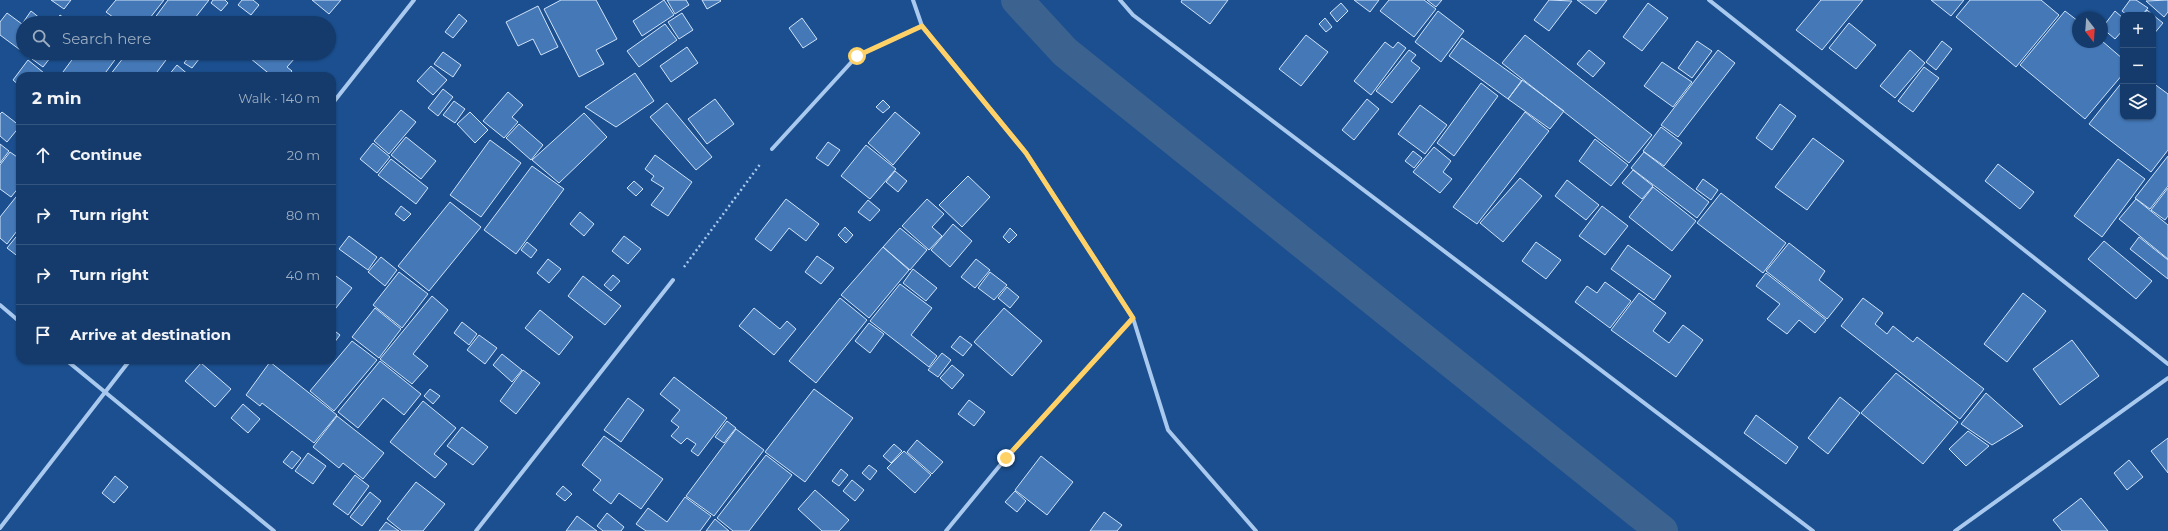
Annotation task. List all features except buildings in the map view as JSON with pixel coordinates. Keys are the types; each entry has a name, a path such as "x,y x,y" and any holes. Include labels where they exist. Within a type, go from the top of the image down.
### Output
{"street":[{"path":"336,99 414,0"},
{"path":"913,0 922,26 1026,153 1133,318 1168,430 1256,531"},
{"path":"1120,0 1133,15 1813,531"},
{"path":"1710,0 2168,364"},
{"path":"772,149 857,56 922,26"},
{"path":"476,531 673,280"},
{"path":"0,305 16,319"},
{"path":"946,531 1006,458 1133,318"},
{"path":"71,364 274,531"},
{"path":"0,528 127,364"},
{"path":"1955,531 2168,378"}],"path":[{"path":"673,280 772,149"}],"waterway":[{"path":"1017,0 1065,52 1662,531"}],"route":[{"path":"857,56 922,26 1026,153 1133,318 1006,458"}]}
